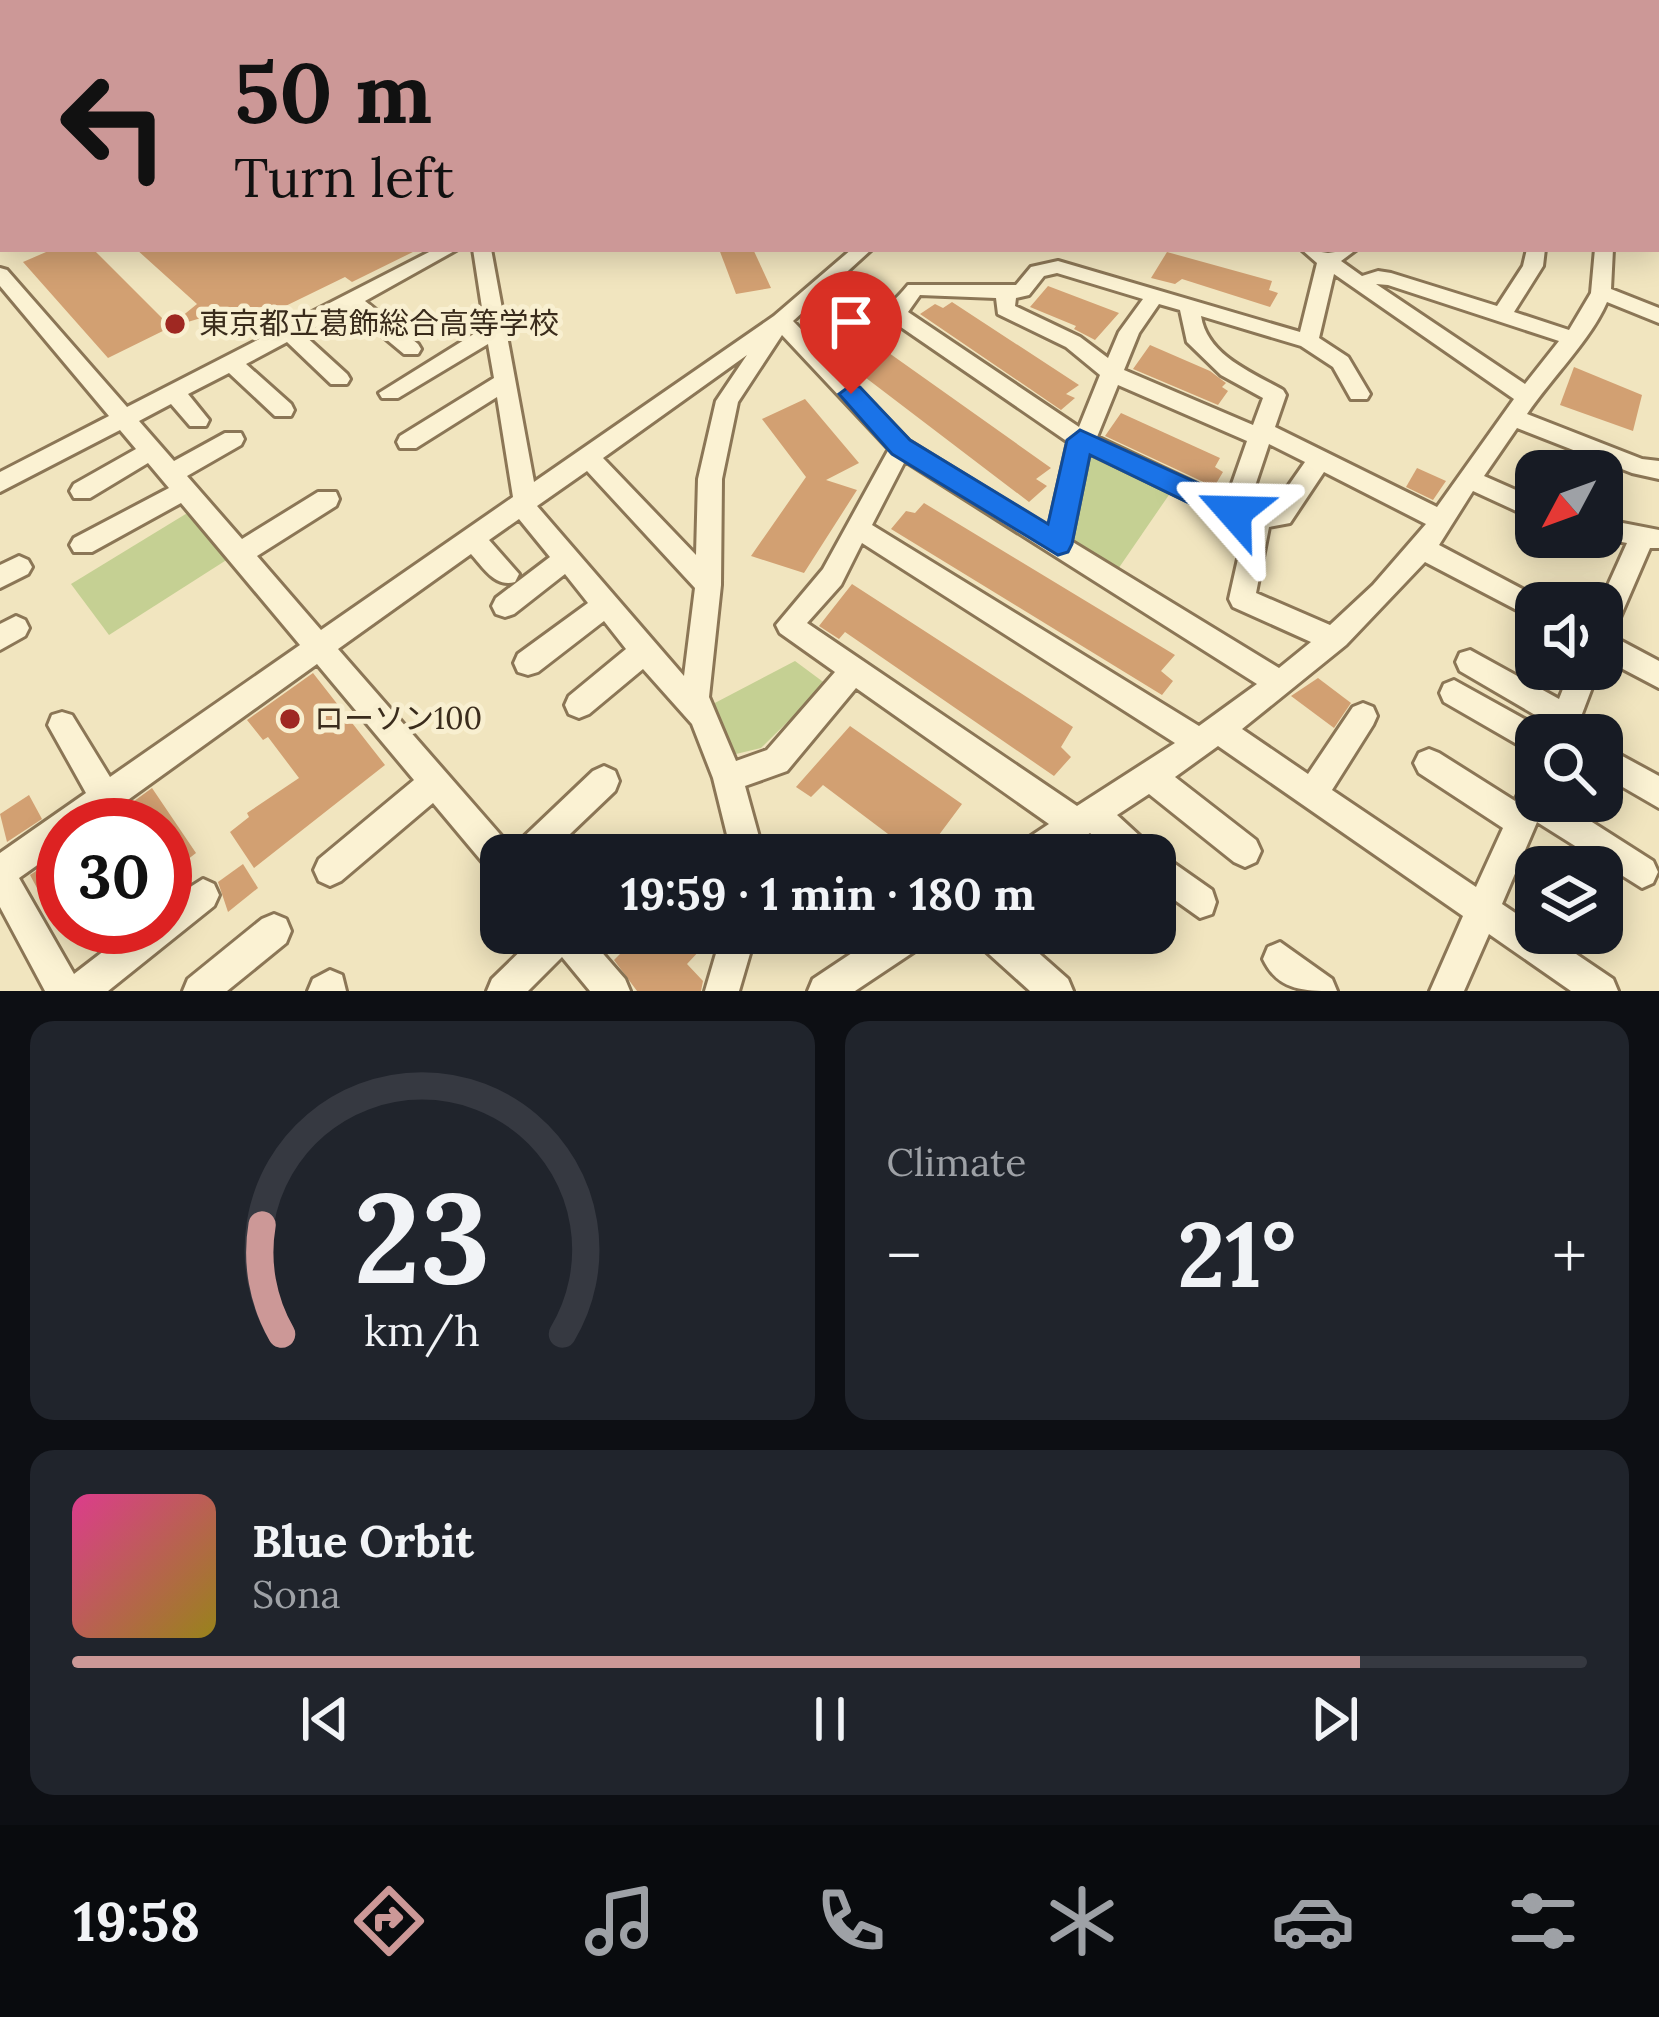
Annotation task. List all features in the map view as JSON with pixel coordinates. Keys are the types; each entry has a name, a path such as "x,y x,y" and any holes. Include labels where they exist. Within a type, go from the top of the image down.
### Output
{"street":[{"path":"0,483 443,252"},
{"path":"483,252 524,504 706,724"},
{"path":"62,725 106,797 781,321 860,252"},
{"path":"1502,314 1533,266 1536,252"},
{"path":"1061,834 1280,684 1333,639 1422,548 1557,356 1594,316 1603,293 1604,252"},
{"path":"1308,341 1318,255 1439,338 1522,408 1640,467 1659,470"},
{"path":"826,367 866,330 896,314 915,289 1022,291 1048,266 1308,341 1341,362 1359,394"},
{"path":"1360,283 1378,277 1391,279 1576,339"},
{"path":"2,279 480,835"},
{"path":"1006,292 1005,309 1073,342 1113,374 1320,459 1443,521"},
{"path":"1603,293 1659,316"},
{"path":"1058,544 1082,440 1129,332 1154,297"},
{"path":"1439,338 1451,298"},
{"path":"351,300 412,350"},
{"path":"1190,306 1194,337 1229,370 1275,395 1260,434 1246,518 1242,599 1333,639"},
{"path":"896,314 1082,440 1246,518 1269,513 1281,516 1320,459"},
{"path":"781,321 901,447 1280,684"},
{"path":"743,834 728,778 695,698 708,585 710,479 727,401 781,321"},
{"path":"390,392 496,330"},
{"path":"289,333 339,379"},
{"path":"232,363 284,410"},
{"path":"408,442 504,382"},
{"path":"174,393 198,420"},
{"path":"83,545 233,439"},
{"path":"901,447 832,578 789,625 1108,834"},
{"path":"82,491 151,451"},
{"path":"589,458 708,585"},
{"path":"1469,479 1515,500"},
{"path":"241,554 327,499"},
{"path":"861,530 1312,794 1601,991"},
{"path":"1623,590 1651,537"},
{"path":"473,540 506,574"},
{"path":"1422,548 1515,598"},
{"path":"505,606 566,560"},
{"path":"528,663 605,605"},
{"path":"579,705 644,651"},
{"path":"1623,655 1659,675"},
{"path":"1470,662 1540,714"},
{"path":"728,778 777,760 853,671"},
{"path":"1454,693 1515,729"},
{"path":"1312,794 1363,716"},
{"path":"1429,763 1515,798"},
{"path":"1623,772 1659,793"},
{"path":"1150,776 1246,851"},
{"path":"330,870 435,782"},
{"path":"548,834 604,782"},
{"path":"1447,991 1521,822"},
{"path":"1559,822 1642,872"},
{"path":"36,847 0,873 64,991"},
{"path":"1176,883 1200,902"},
{"path":"192,904 203,895"},
{"path":"200,991 274,931"},
{"path":"80,991 127,954"},
{"path":"504,991 542,954"},
{"path":"581,954 613,991"},
{"path":"722,991 733,954"},
{"path":"825,991 880,954"},
{"path":"1015,954 1056,991"},
{"path":"1280,959 1320,991"}],"green space":[{"path":"1089,449 1173,489 1116,572 1073,546"},
{"path":"189,512 228,559 109,635 71,584"},
{"path":"795,661 826,684 761,748 736,754 711,705"}],"building":[{"name":"東京都立葛飾総合高等学校","path":"46,252 96,252 170,326 197,304 139,252 413,252 352,282 345,277 265,316 272,322 240,341 211,315 171,327 108,358 23,262"},
{"path":"720,252 754,252 771,288 736,294"},
{"path":"1167,252 1272,281 1269,290 1278,293 1270,307 1182,279 1175,284 1151,278"},
{"path":"1048,286 1119,313 1095,340 1074,329 1076,326 1030,307"},
{"path":"952,302 1079,385 1066,394 1075,398 1061,410 920,314 935,304 943,308"},
{"path":"1150,345 1226,383 1222,387 1228,391 1218,405 1133,369"},
{"path":"889,353 1051,468 1036,479 1047,486 1029,502 853,368 874,355"},
{"path":"1574,367 1642,395 1633,431 1560,405"},
{"path":"805,399 859,463 826,480 857,490 804,573 751,556 806,477 762,419"},
{"path":"1121,413 1220,458 1215,467 1223,472 1214,487 1105,436"},
{"path":"1417,468 1446,481 1433,500 1406,487"},
{"path":"924,503 1175,655 1161,671 1173,681 1162,695 891,529 906,511 915,513"},
{"path":"852,584 1073,727 1061,747 1071,757 1054,776 845,632 839,639 819,626"},
{"path":"313,673 385,765 254,868 230,832 249,817 247,813 299,778 268,737 263,740 247,720"},
{"path":"1318,678 1351,703 1334,728 1291,696"},
{"path":"850,726 962,804 940,834 888,834 823,785 811,797 796,787"},
{"path":"152,788 159,798 138,798"},
{"path":"29,795 36,808 36,823 7,842 0,814"},
{"path":"243,864 258,888 228,912 218,882"},
{"path":"620,954 696,954 687,964 703,981 701,991 637,991 614,960"}],"place":[{"name":"東京都立葛飾総合高等学校","path":"175,324"},
{"name":"ローソン100","path":"290,719"}],"route":[{"path":"851,394 901,447 1058,544 1080,440 1234,512"}]}
